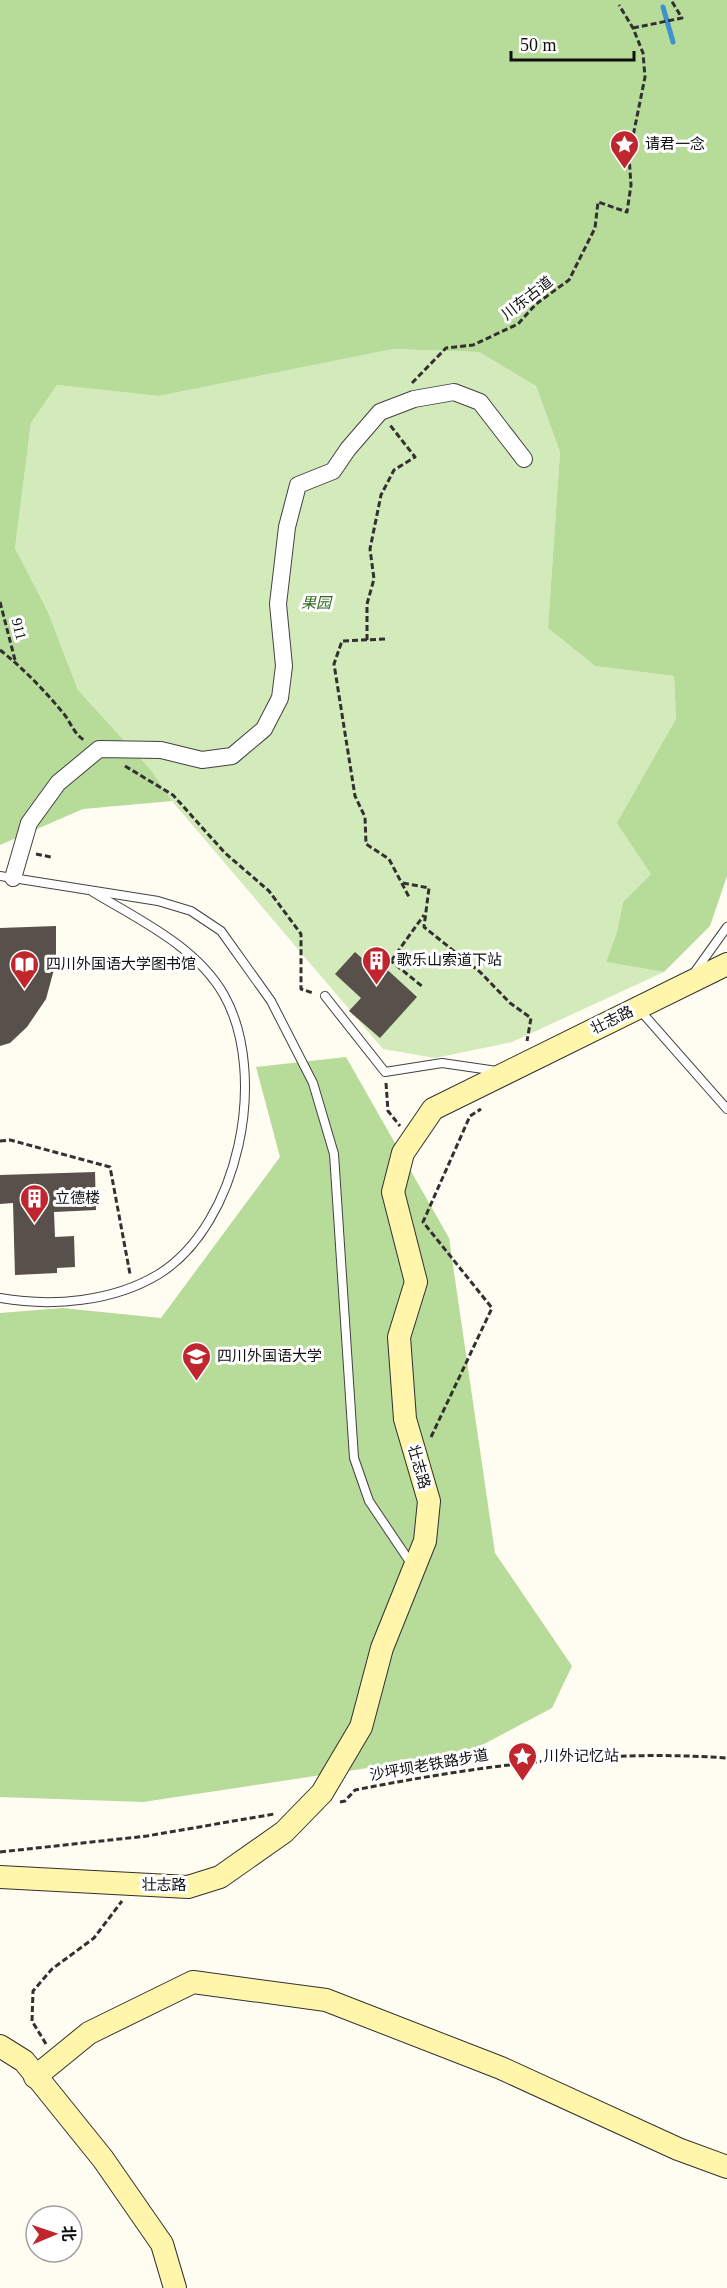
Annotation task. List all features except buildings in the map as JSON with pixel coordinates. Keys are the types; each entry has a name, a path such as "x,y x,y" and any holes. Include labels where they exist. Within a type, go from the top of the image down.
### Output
{"street":[{"path":"7,877 29,823 58,783 99,749 161,750 202,760 232,756 264,729 280,698 284,666 278,604 288,527 298,485 333,471 348,449 381,412 414,399 454,392 480,402 525,459"},
{"name":"壮志路","path":"0,1876 188,1887 220,1877 284,1832 322,1793 361,1727 382,1648 425,1541 429,1501 405,1419 399,1336 416,1282 393,1192 403,1153 433,1109 727,964"},
{"path":"35,2077 89,2034 193,1982 326,2000 501,2068 678,2149 727,2167"},
{"path":"0,2046 24,2061 103,2159 162,2244 175,2288"}],"lane":[{"path":"7,877 158,901 191,911 221,931 271,1001 313,1083 334,1154 354,1458 369,1501 414,1567"},
{"path":"0,1298 61,1301 91,1299 133,1288 160,1273 185,1252 206,1224 224,1192 243,1127 245,1088 243,1051 236,1023 224,995 206,971 185,951 159,932 89,890"},
{"path":"687,984 727,927"},
{"path":"325,996 385,1072 442,1063 507,1073"},
{"path":"638,1008 727,1109"}],"path":[{"path":"633,28 682,18 672,0"},
{"name":"川东古道","path":"410,385 446,348 473,345 518,324 536,304 569,280 595,228 598,202 627,212 631,185 629,156 645,77 643,53 633,28 619,5"},
{"path":"367,640 367,604 374,579 370,549 381,495 394,470 415,457 381,412"},
{"name":"911","path":"0,603 15,662"},
{"path":"385,639 342,641 334,664 355,796 365,817 366,844 389,860 404,883 409,897"},
{"path":"0,650 15,662 65,716 78,737 99,749"},
{"path":"124,765 174,795 225,853 269,891 301,934 301,989 325,996"},
{"path":"404,883 429,888 424,927 480,972 510,1003 531,1018 526,1040"},
{"path":"391,962 425,914"},
{"path":"375,948 423,987"},
{"path":"385,1072 388,1111 398,1124"},
{"path":"414,1448 430,1438 492,1308 423,1222 470,1116 489,1103"},
{"path":"0,1141 10,1140 110,1167 133,1288"},
{"name":"沙坪坝老铁路步道","path":"308,1808 345,1801 355,1790 440,1773 502,1765 583,1757 692,1755 727,1758"},
{"path":"0,1852 147,1836 276,1814"},
{"path":"35,2077 47,2042 32,2021 33,1991 52,1969 94,1938 134,1885"}],"green space":[{"path":"0,0 727,0 727,876 710,926 664,972 606,962 617,932 623,902 651,874 617,823 676,719 674,676 595,666 548,628 560,452 536,386 479,352 393,349 159,396 57,385 31,423 15,548 48,612 78,690 151,770 172,801 83,809 0,845"},
{"name":"果园","path":"393,349 479,352 536,386 560,452 548,628 595,666 674,676 676,719 651,764 651,874 623,902 617,932 606,962 664,972 512,1042 435,1058 383,1049 172,801 151,770 78,690 48,612 15,548 31,423 57,385 159,396"},
{"name":"四川外国语大学","path":"346,1057 449,1238 495,1553 572,1666 552,1708 467,1753 143,1802 0,1797 0,1313 62,1308 161,1318 280,1157 256,1067"}],"waterway":[{"path":"663,7 673,42"}],"place":[{"name":"请君一念","path":"624,170"},
{"name":"歌乐山索道下站","path":"376,986"},
{"name":"四川外国语大学图书馆","path":"25,990"},
{"name":"立德楼","path":"34,1224"},
{"name":"四川外国语大学","path":"196,1382"},
{"name":"川外记忆站","path":"523,1782"}]}
